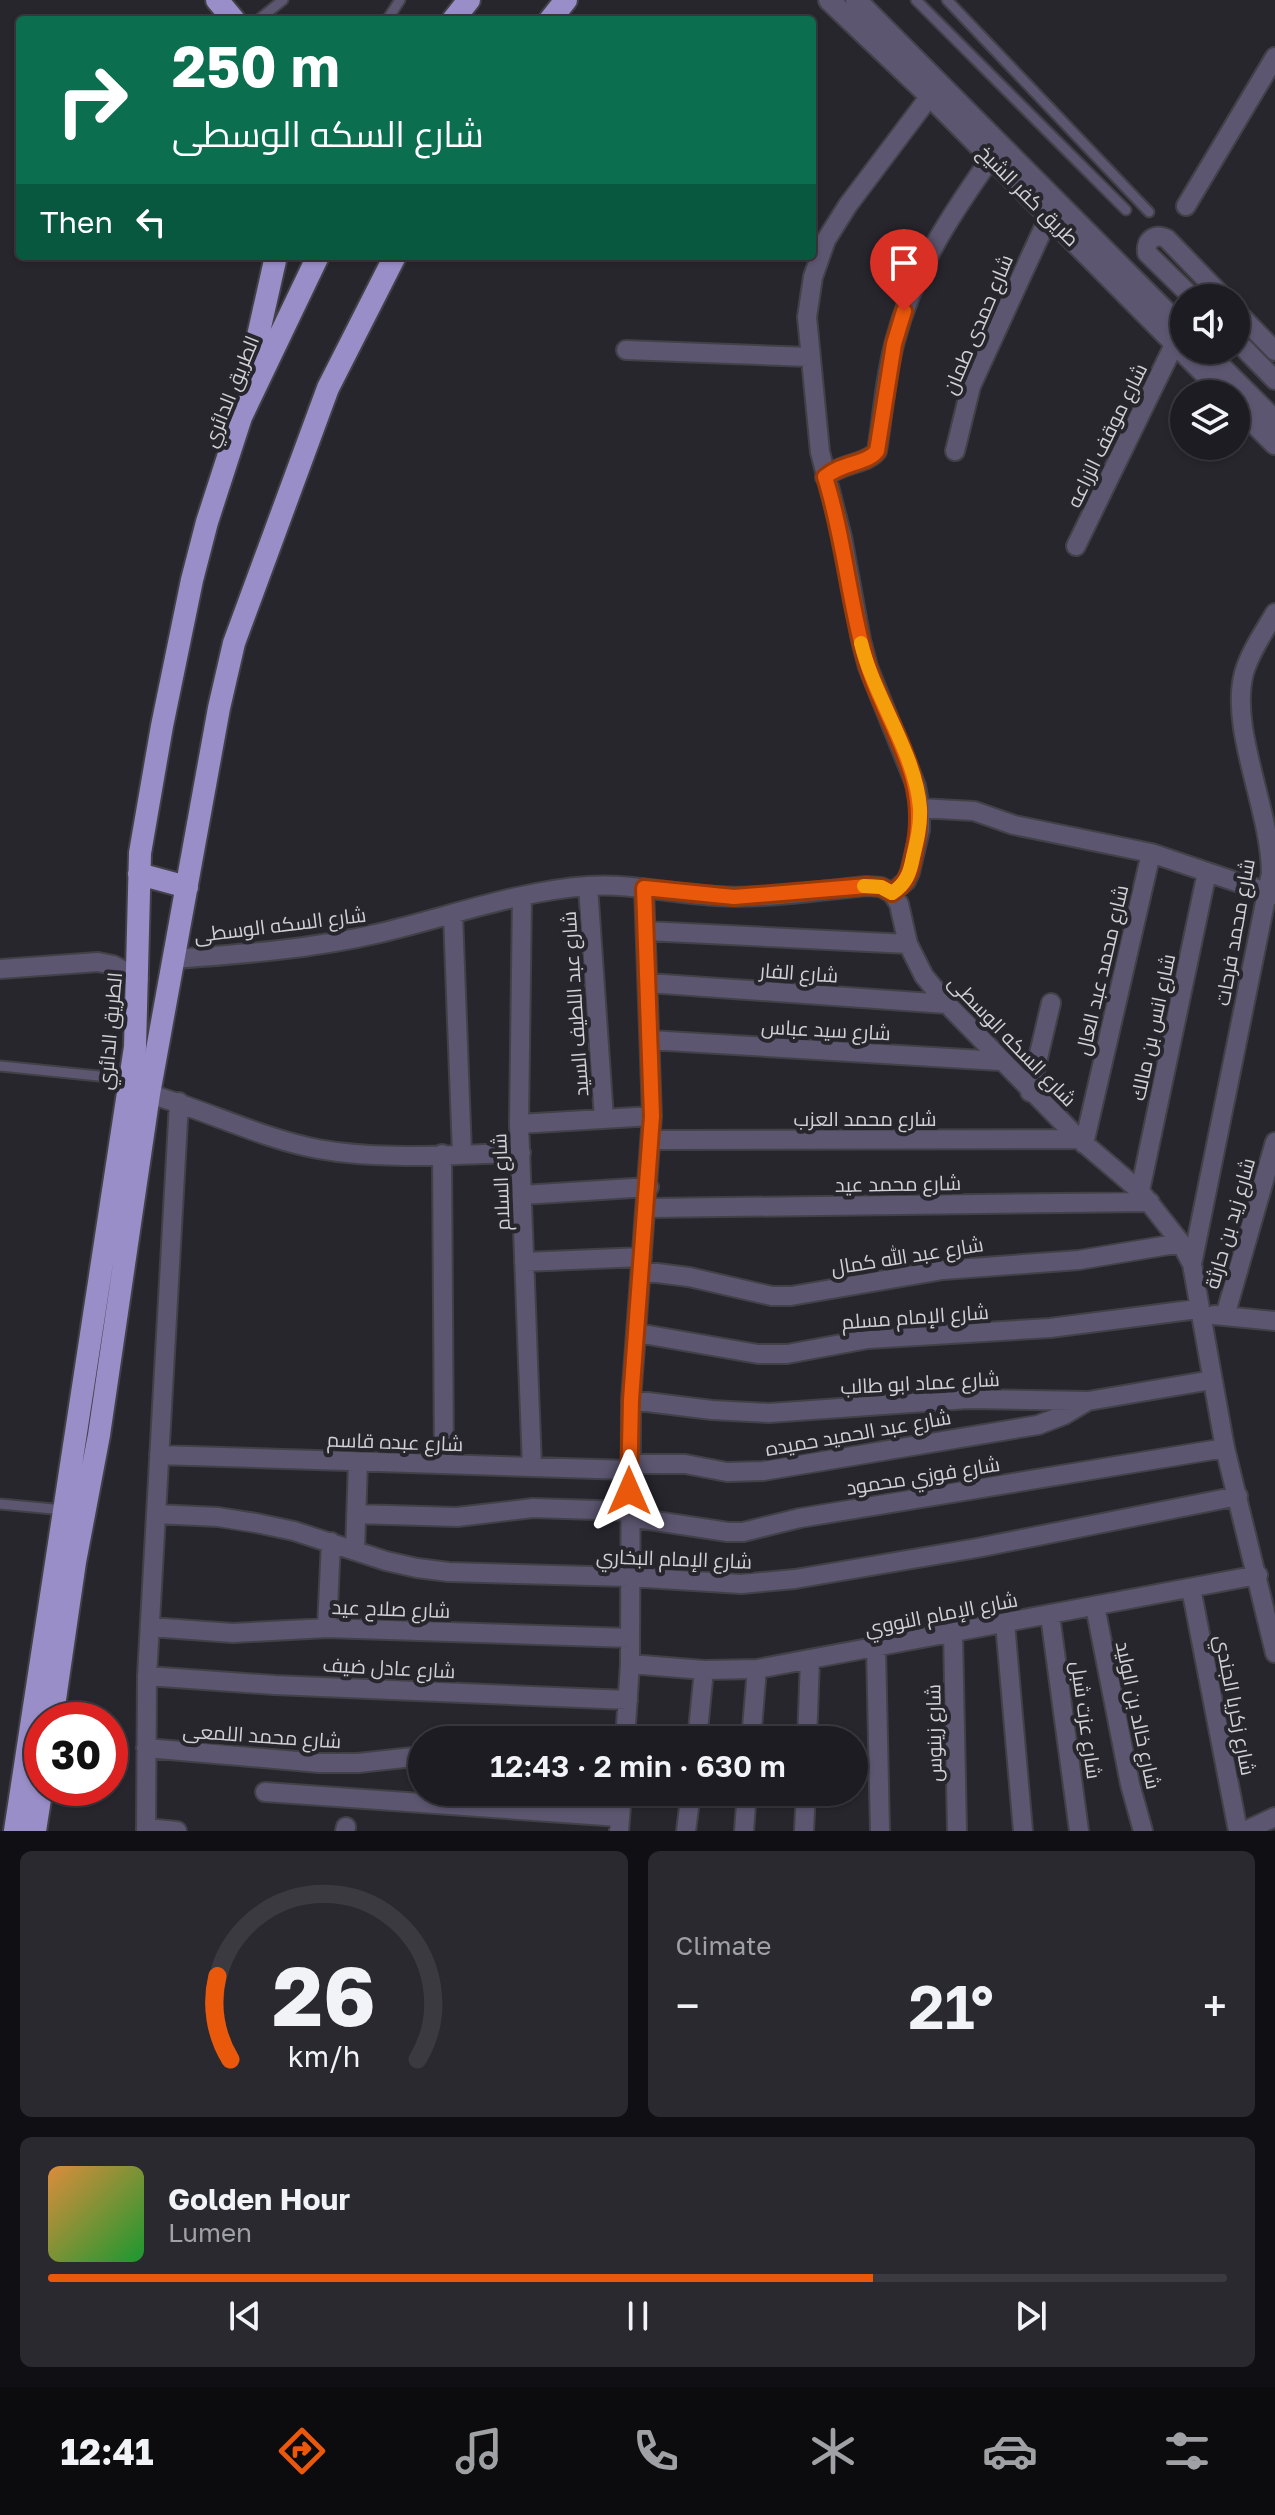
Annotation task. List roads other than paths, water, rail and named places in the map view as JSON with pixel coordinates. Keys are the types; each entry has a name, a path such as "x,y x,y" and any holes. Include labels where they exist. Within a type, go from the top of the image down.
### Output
{"highway":[{"path":"217,0 231,16"},
{"path":"553,16 566,0"},
{"path":"241,417 275,260"},
{"name":"الطريق الدائري","path":"55,1702 75,1562 99,1435 126,1180 139,979 139,874 162,726 192,580 241,417 316,260"},
{"name":"الطريق الدائري","path":"15,1831 65,1510 126,1180 149,1094 219,708 234,643 328,388 393,260"},
{"path":"139,874 187,887"},
{"path":"35,1831 39,1806"}],"street":[{"name":"طريق كفر الشيخ","path":"829,0 1049,216 1170,327"},
{"name":"طريق كفر الشيخ","path":"856,0 1170,327"},
{"path":"1186,206 1275,57"},
{"path":"892,893 906,881 910,872 920,830 920,808 913,776 864,654 842,537 820,452 807,317 813,277 826,240 848,205 930,96"},
{"path":"825,477 842,465 868,459 877,451 894,344 916,279 943,228 991,158"},
{"name":"شارع حمدى طمان","path":"955,451 971,386 1049,216"},
{"path":"1179,284 1147,253 1146,247 1152,238 1167,239 1210,284"},
{"path":"1250,325 1275,351"},
{"name":"شارع موقف الزراعه","path":"1076,546 1170,334"},
{"path":"626,350 810,357"},
{"path":"1250,354 1275,380"},
{"name":"طريق كفر الشيخ","path":"1201,364 1214,380"},
{"path":"1218,364 1275,421"},
{"path":"1250,419 1275,444"},
{"name":"شارع محمد فرحات","path":"1192,1264 1271,894 1269,844 1240,703 1244,674 1275,613"},
{"path":"920,808 974,811 1029,828 1151,853 1271,894"},
{"name":"شارع محمد عبد العال","path":"1081,1142 1151,853"},
{"name":"شارع انس بن مالك","path":"1145,1197 1207,872"},
{"name":"شارع السكه الوسطى","path":"174,959 300,948 377,934 522,896 588,886 644,888 713,896 754,896 867,886 881,887 892,893 899,904 908,944 924,976 1030,1092 1081,1142 1145,1197 1181,1243 1192,1264 1225,1448 1263,1570 1274,1642"},
{"name":"شارع عبد اللطيف السيد","path":"588,886 604,1119"},
{"path":"626,1726 630,1664 631,1400 652,1116 644,888"},
{"name":"شارع السلام","path":"522,896 519,1124 532,1467"},
{"path":"453,914 462,1154"},
{"path":"646,931 908,944"},
{"path":"0,969 98,962 113,965 139,979"},
{"name":"شارع الفار","path":"648,983 947,1004"},
{"path":"1030,1092 1051,1003"},
{"name":"شارع سيد عباس","path":"650,1040 1000,1061"},
{"path":"149,1094 282,1140 319,1149 357,1154 521,1153"},
{"path":"177,1831 146,1830 146,1748 147,1676 179,1102"},
{"path":"519,1124 652,1116"},
{"name":"شارع محمد العزب","path":"651,1140 1081,1142"},
{"name":"شارع زيد بن حارثة","path":"1225,1316 1275,1142"},
{"path":"442,1154 444,1464"},
{"path":"522,1195 649,1187"},
{"name":"شارع محمد عيد","path":"647,1208 1145,1197"},
{"name":"شارع عبد الله كمال","path":"524,1262 641,1264 772,1296 791,1296 943,1270 1079,1260 1181,1243"},
{"name":"شارع الإمام مسلم","path":"637,1333 758,1354 787,1354 868,1339 1050,1328 1199,1311 1275,1321"},
{"name":"شارع عماد ابو طالب","path":"631,1400 769,1413 968,1399 1088,1401 1212,1380"},
{"name":"شارع عبد الحميد حميده","path":"629,1467 685,1464 727,1472 763,1471 1038,1425 1088,1401"},
{"name":"شارع فوزي محمود","path":"356,1514 457,1517 533,1508 629,1514 743,1532 800,1518 1225,1448"},
{"name":"شارع عبده قاسم","path":"159,1455 532,1467 629,1467"},
{"path":"355,1551 358,1462"},
{"name":"شارع الإمام البخاري","path":"156,1514 218,1517 256,1523 417,1568 449,1572 630,1577 714,1584 768,1583 977,1548 1238,1496"},
{"path":"327,1628 331,1542"},
{"name":"شارع الإمام النووي","path":"630,1664 704,1670 757,1669 1191,1588 1263,1570"},
{"name":"شارع زكريا الجندي","path":"1191,1588 1238,1831"},
{"name":"شارع خالد بن الوليد","path":"1095,1606 1143,1831"},
{"name":"شارع عزت شبل","path":"1050,1615 1079,1831"},
{"path":"1005,1623 1023,1831"},
{"name":"شارع صلاح عيد","path":"150,1627 233,1633 327,1628 630,1638"},
{"name":"شارع زينوس","path":"953,1633 957,1831"},
{"path":"876,1648 880,1831"},
{"path":"808,1726 810,1660"},
{"path":"752,1726 757,1669"},
{"path":"698,1726 704,1670"},
{"name":"شارع عادل ضيف","path":"147,1676 275,1685 628,1700"},
{"name":"شارع محمد اللمعى","path":"146,1748 320,1763 408,1758"},
{"path":"265,1792 619,1824"},
{"path":"686,1831 689,1806"},
{"path":"744,1831 746,1806"},
{"path":"804,1831 805,1806"},
{"path":"1245,1831 1275,1817"}],"lane":[{"path":"263,16 283,0"},
{"path":"916,0 1126,210"},
{"path":"947,0 1149,212"},
{"path":"0,1066 131,1079"},
{"path":"0,1504 65,1510"}]}
